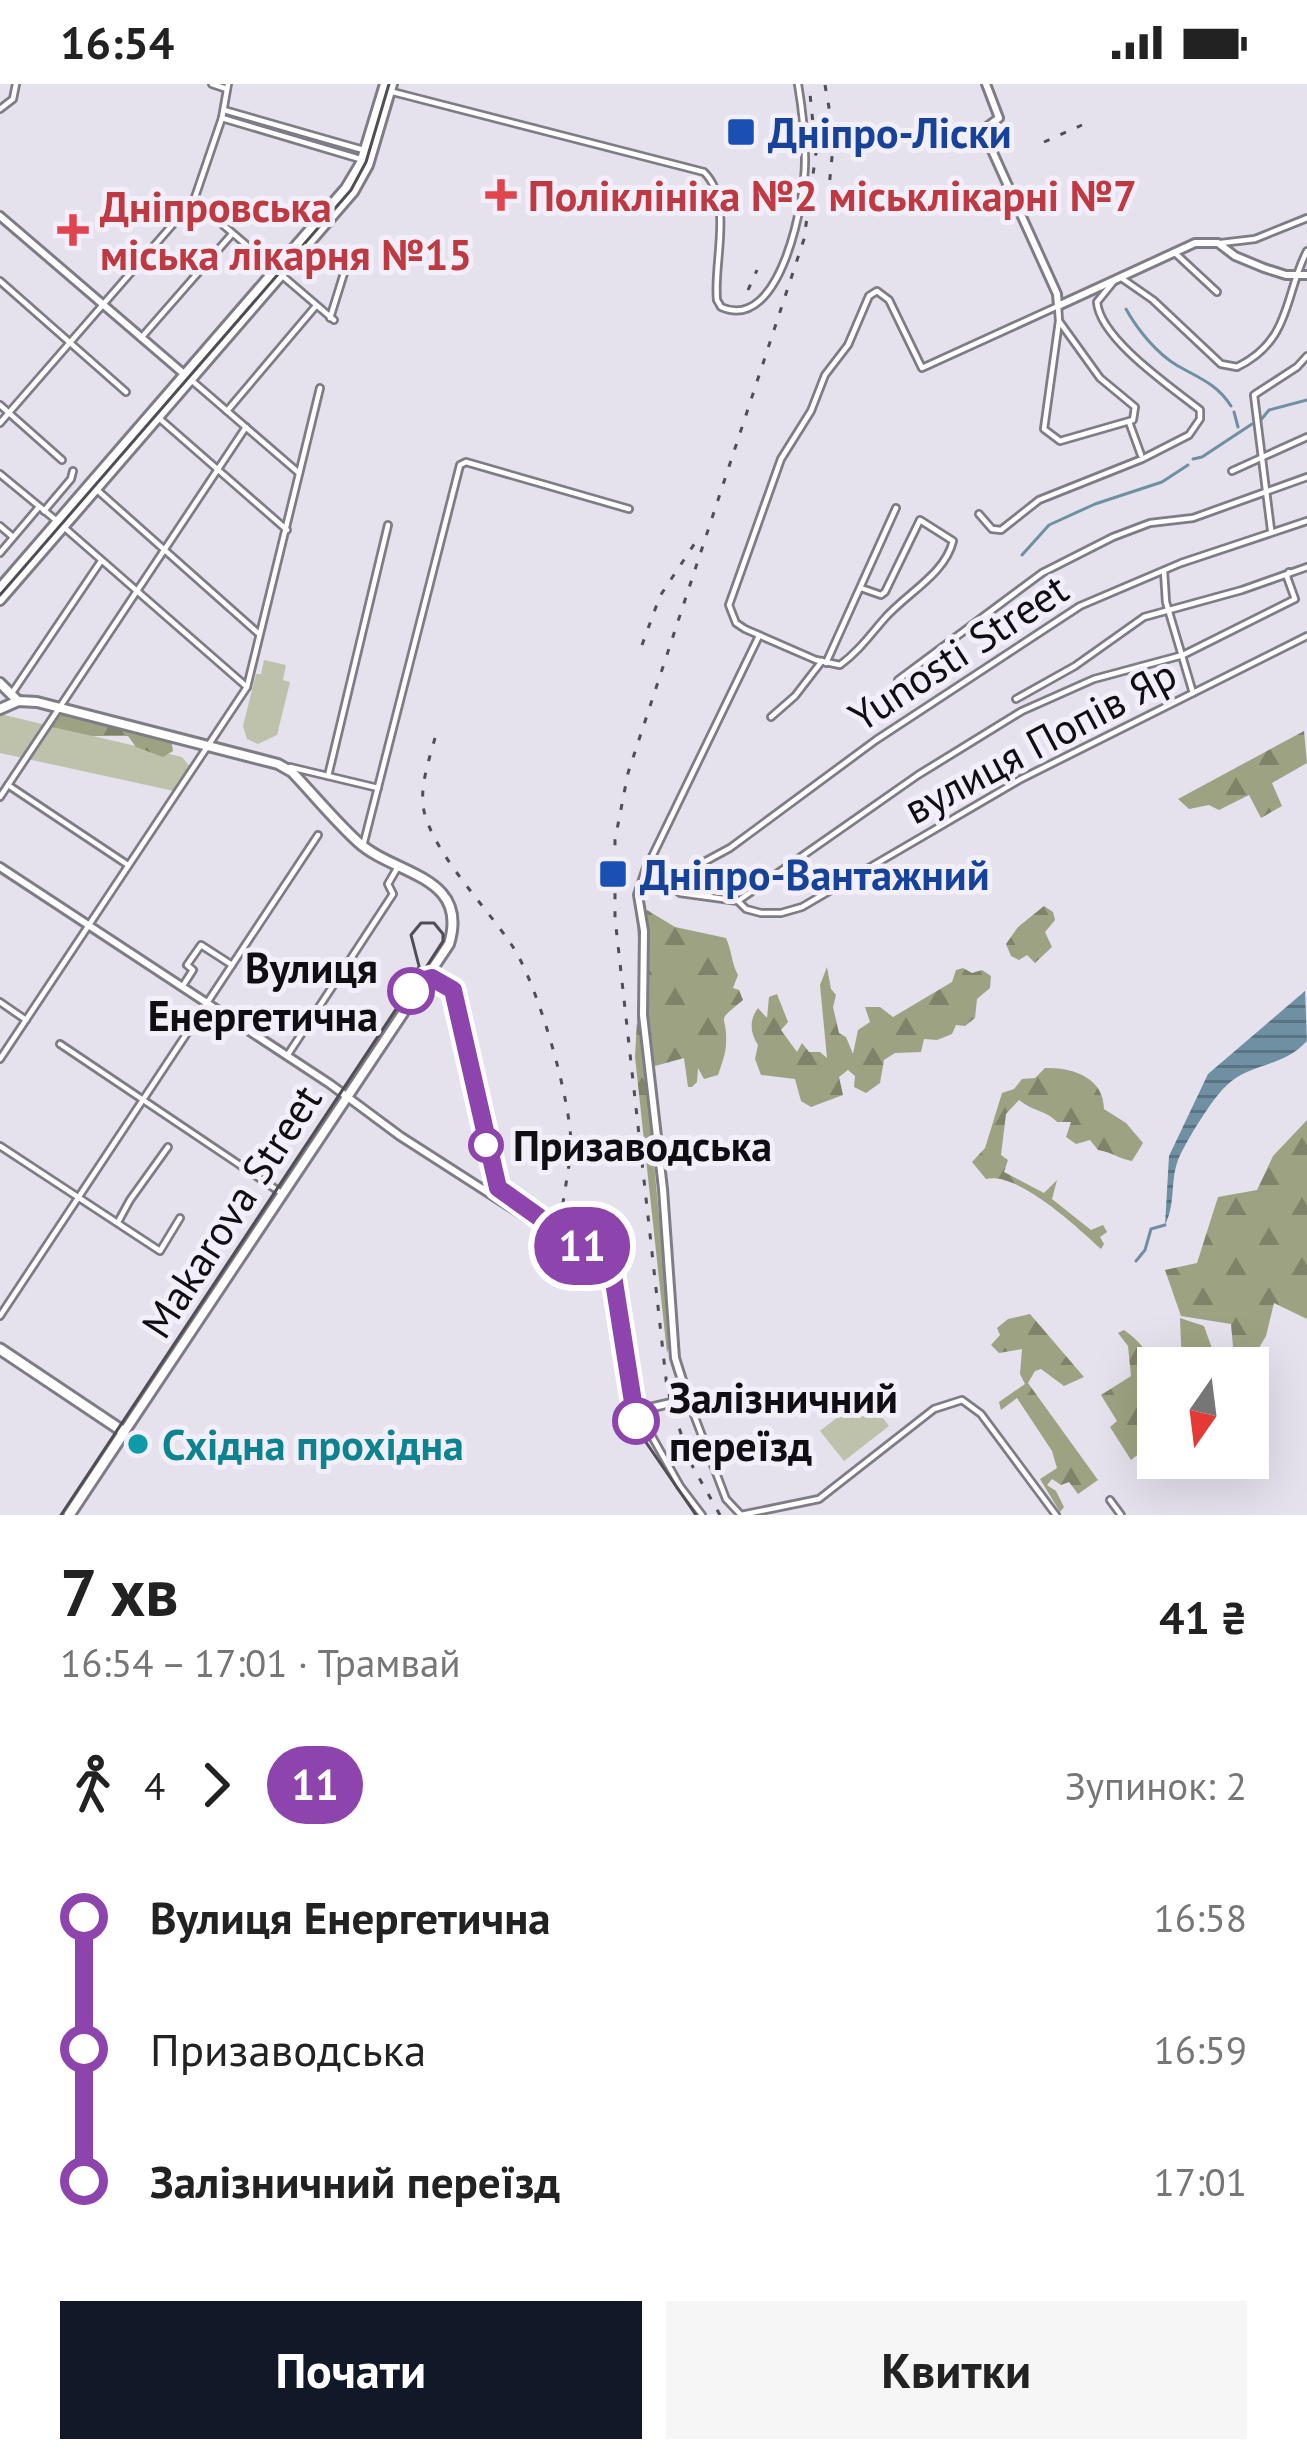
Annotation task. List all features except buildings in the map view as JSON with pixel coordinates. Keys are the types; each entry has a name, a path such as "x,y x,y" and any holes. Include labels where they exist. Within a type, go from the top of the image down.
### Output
{"main road":[{"path":"0,600 353,192 388,87"},
{"path":"0,588 96,489 188,378"},
{"path":"0,683 15,697 278,764 292,772 363,847 399,866"},
{"path":"0,709 15,697"},
{"name":"Makarova Street","path":"69,1515 448,944 452,915 443,894 399,866"},
{"path":"0,1349 124,1432"}],"street":[{"path":"0,109 13,99 16,84"},
{"path":"0,423 194,200 228,87 212,84"},
{"path":"388,87 704,172 711,178 719,218 717,300 734,312 753,307 773,289 795,221 805,158 799,84"},
{"path":"986,84 999,118 988,126 990,146 1057,294 1059,321 1044,429 1060,442 1129,422 1135,417 1135,407 1100,378 1059,321"},
{"path":"224,110 367,156"},
{"path":"222,118 367,156"},
{"path":"194,200 332,319 350,254"},
{"path":"0,216 299,473"},
{"path":"861,588 881,595 885,592 920,520 953,541 942,564 840,665 759,636 732,616 729,605 781,459 811,411 825,375 848,345 869,296 877,291 889,300 922,368 1195,243 1255,238 1307,218"},
{"path":"141,338 232,233"},
{"path":"1218,243 1234,256 1294,276 1307,275"},
{"path":"1117,278 1153,300 1221,364 1241,366 1271,341 1293,298 1294,276 1307,251"},
{"path":"1174,253 1217,292"},
{"path":"979,514 992,529 1001,530 1040,500 1142,459 1189,435 1198,425 1199,410 1144,366 1098,313 1097,302 1117,278"},
{"path":"0,281 126,392"},
{"path":"227,411 315,307"},
{"path":"1272,531 1253,403 1259,388 1297,367 1307,356"},
{"path":"0,1059 247,687 320,388"},
{"path":"0,405 62,460"},
{"path":"158,418 286,530"},
{"path":"1129,422 1142,454"},
{"path":"0,797 246,427"},
{"path":"1232,472 1307,437"},
{"path":"363,847 462,463 629,509"},
{"path":"0,553 71,479 74,470"},
{"path":"0,474 247,687"},
{"path":"898,680 1042,573 1135,528 1193,518 1307,477"},
{"path":"96,489 260,634"},
{"path":"824,662 896,508"},
{"name":"Yunosti Street","path":"667,882 730,848 876,740 1080,606 1164,569 1307,521"},
{"path":"328,776 388,525"},
{"path":"0,526 13,537"},
{"path":"15,697 101,561"},
{"path":"1016,699 1075,666 1144,617 1307,567"},
{"path":"1164,569 1163,588 1193,693"},
{"path":"738,901 918,775 1022,711 1094,679 1183,655 1295,599 1289,572"},
{"path":"759,636 647,865 638,895 646,972 643,1015 663,1189 675,1358 688,1399 726,1499 741,1515 819,1498 940,1405 962,1400 981,1414 1056,1515"},
{"name":"вулиця Попів Яр","path":"667,882 680,893 738,901 761,913 802,907 1022,779 1307,636"},
{"name":"Yunosti Street","path":"771,717 824,662"},
{"path":"278,764 377,788"},
{"path":"8,785 128,865"},
{"path":"0,1316 318,835"},
{"path":"647,865 667,882"},
{"path":"287,1057 393,894 388,884 399,866"},
{"path":"0,867 607,1270 628,1402 702,1515"},
{"path":"182,987 193,970 187,965 201,945 232,965"},
{"path":"0,1002 26,1020"},
{"path":"60,1044 283,1194"},
{"path":"0,1146 160,1251 180,1218"},
{"path":"118,1222 168,1147"},
{"path":"637,1411 688,1399"},
{"path":"1110,1500 1120,1515"}],"green space":[{"path":"264,660 286,665 283,680 290,682 277,735 258,744 247,739 243,726"},
{"path":"58,713 171,739 173,751 163,757 136,747 128,736 92,736 52,727"},
{"path":"0,714 182,757 190,767 174,791 0,753"},
{"path":"1304,731 1307,763 1272,783 1282,806 1261,818 1249,795 1219,810 1209,805 1189,809 1178,799"},
{"path":"635,898 642,931 641,1028 671,1341 667,1353 635,1057 640,965"},
{"path":"1044,906 1055,920 1045,932 1052,947 1035,963 1027,955 1019,960 1011,956 1006,944"},
{"path":"647,910 675,927 726,938 738,975 733,988 743,1000 724,1019 726,1048 718,1075 704,1079 698,1068 692,1087 688,1087 684,1058 652,1063 645,1011"},
{"path":"827,967 836,995 833,1007 839,1033 846,1037 853,1054 858,1030 870,1022 865,1007 880,1007 893,1017 952,982 956,970 963,968 991,976 990,988 977,999 975,1018 965,1026 956,1025 952,1034 937,1040 924,1039 921,1052 895,1053 884,1060 880,1083 866,1093 854,1087 855,1076 848,1070 839,1077 843,1095 811,1107 801,1101 795,1079 761,1075 752,1022 758,1008 767,1018 769,997 777,994 788,1022 781,1030 797,1052 802,1043 809,1052 827,1058 820,985"},
{"path":"1045,1068 1076,1072 1093,1082 1104,1109 1126,1123 1143,1143 1132,1161 1098,1150 1090,1140 1076,1144 1066,1137 1071,1122 1057,1122 1019,1100 1006,1114 1004,1172 1044,1193 1057,1180 1052,1199 1091,1230 1103,1225 1107,1232 1100,1237 1101,1249 1047,1203 1014,1184 986,1179 972,1162 985,1148 1002,1093 1014,1089 1022,1079 1035,1078"},
{"path":"1307,1120 1307,1319 1274,1303 1259,1347 1233,1347 1231,1324 1181,1316 1165,1270 1197,1263 1218,1197 1257,1190 1273,1156"},
{"path":"1030,1314 1084,1377 1064,1386 1041,1369 1028,1383 1098,1480 1078,1494 1069,1482 1061,1485 1052,1479 1047,1485 1064,1507 1060,1512 1040,1479 1057,1468 1052,1451 1017,1398 1001,1410 999,1402 1025,1384 1020,1374 1022,1349 999,1353 991,1345 1000,1335 997,1328 1008,1319"},
{"path":"1180,1318 1204,1326 1211,1347 1181,1347"},
{"path":"1124,1330 1143,1347 1137,1347 1137,1455 1131,1460 1110,1427 1117,1421 1101,1395 1131,1376 1128,1346 1118,1333"},
{"path":"862,1398 869,1400 889,1426 844,1461 820,1431"}],"water":[{"path":"1305,991 1307,1041 1287,1056 1234,1079 1213,1101 1178,1160 1165,1225 1169,1156 1208,1074"}],"waterway":[{"path":"1126,309 1163,355 1214,387 1231,406"},
{"path":"1260,421 1269,410 1307,400"},
{"path":"1234,412 1238,427"},
{"path":"1193,459 1252,424"},
{"path":"1022,555 1049,525 1162,482 1188,465"},
{"path":"1136,1261 1151,1229 1165,1225"}],"tram line":[{"path":"0,595 351,190 366,162 389,84"},
{"path":"412,985 419,966 411,935 421,923 434,923 443,941 414,986"},
{"path":"61,1515 412,985 430,976 448,981 457,992 498,1185 613,1268 643,1438 696,1515"},
{"name":"11","path":"411,991 432,978 453,990 498,1188 612,1269 636,1421"}],"railway":[{"path":"720,1515 689,1460 667,1388 615,918 615,840 628,773 804,239 816,153 809,84"},
{"path":"825,85 834,136 828,198"},
{"path":"1044,142 1082,125"},
{"path":"748,290 757,270"},
{"path":"642,645 660,596 695,543"},
{"path":"435,738 424,784 424,811 438,845 511,944 532,985 560,1075 571,1150"},
{"path":"560,1222 574,1133"}],"place":[{"name":"Дніпро-Ліски","path":"741,132"},
{"name":"Поліклініка №2 міськлікарні №7","path":"501,195"},
{"name":"Дніпровська міська лікарня №15","path":"73,230"},
{"name":"Дніпро-Вантажний","path":"613,874"},
{"name":"Вулиця Енергетична","path":"411,991"},
{"name":"Призаводська","path":"486,1145"},
{"name":"Залізничний переїзд","path":"636,1421"},
{"name":"Східна прохідна","path":"138,1444"}]}
